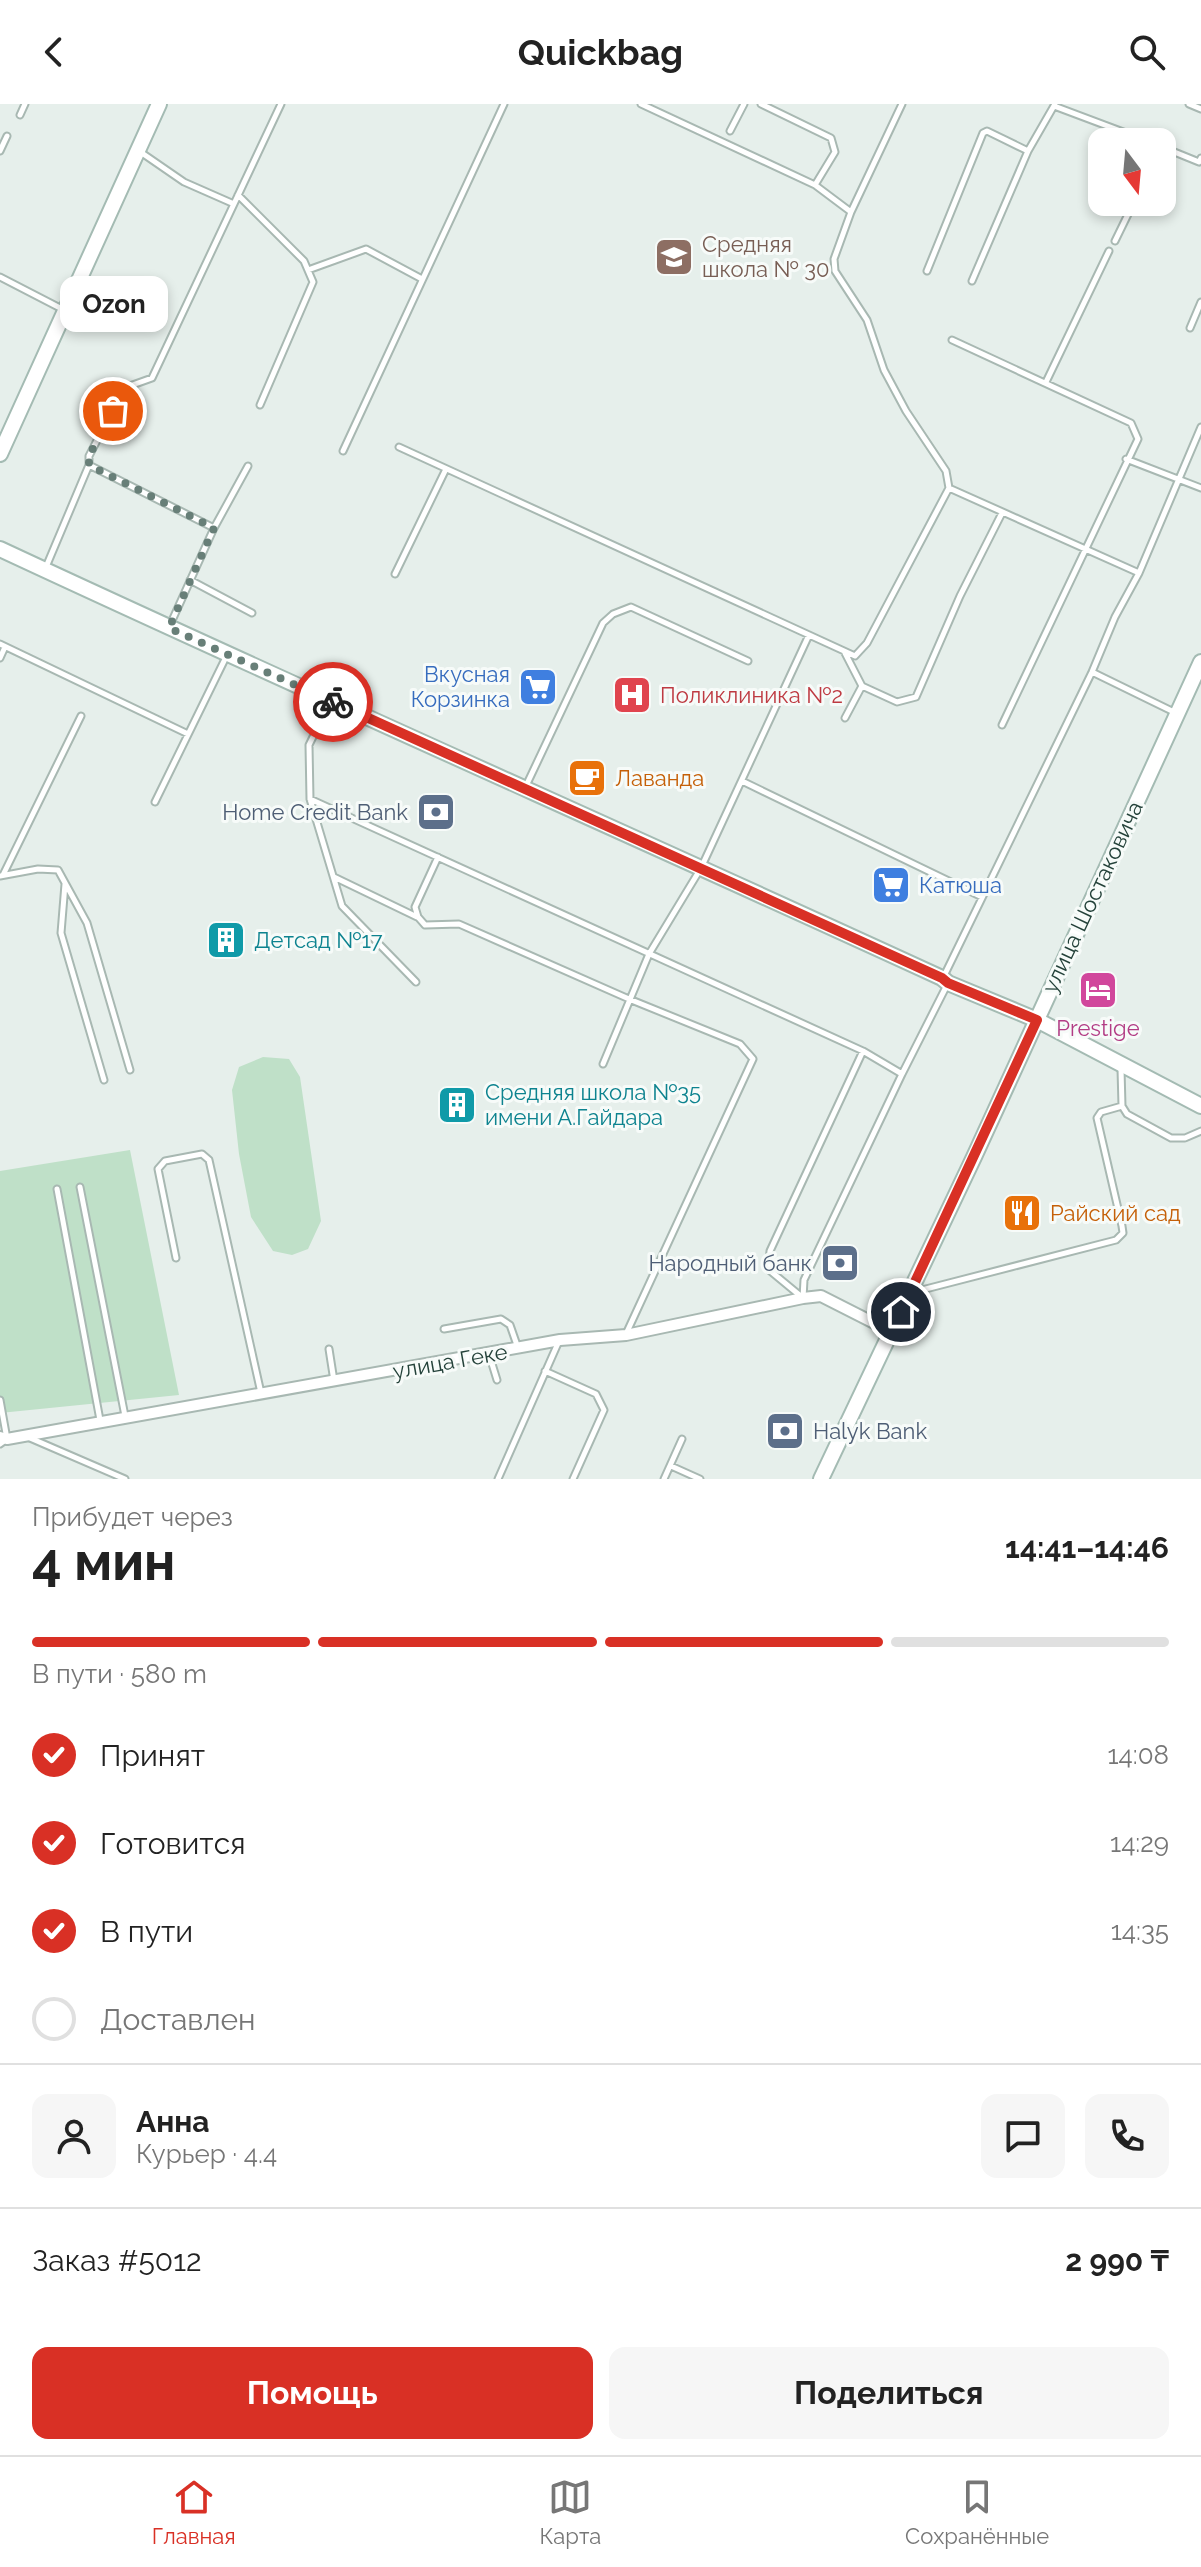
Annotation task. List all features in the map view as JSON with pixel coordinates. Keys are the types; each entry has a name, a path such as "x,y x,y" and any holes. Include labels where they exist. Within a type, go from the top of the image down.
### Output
{"street":[{"path":"0,454 159,104"},
{"path":"0,549 227,655 1037,1020 1201,1106"},
{"name":"улица Шостаковича","path":"821,1479 1201,662"},
{"name":"улица Геке","path":"2,1440 560,1340 626,1335 803,1298 821,1296 892,1332"}],"lane":[{"path":"20,115 25,104"},
{"path":"44,570 89,465 89,456 124,388 152,378 281,104"},
{"path":"343,451 504,104"},
{"path":"641,104 815,185 851,212"},
{"path":"730,131 744,104"},
{"path":"761,104 831,138 835,152 815,185"},
{"path":"399,447 855,656 867,643 949,488 946,471 906,411 884,370 867,320 835,271 834,259 851,212 902,104"},
{"path":"1189,104 1201,109"},
{"path":"972,281 1028,151 1054,105 1114,128"},
{"path":"927,271 983,133 987,131 1028,151"},
{"path":"0,151 7,136"},
{"path":"138,150 184,182 234,204"},
{"path":"1176,153 1199,162 1201,158"},
{"path":"238,195 304,261 313,282 260,405"},
{"path":"1115,241 1127,216"},
{"path":"308,270 366,249 422,279"},
{"path":"1046,382 1109,251"},
{"path":"0,277 65,310"},
{"path":"1190,328 1201,302"},
{"path":"952,340 1131,423 1138,439 1002,725"},
{"path":"803,1298 804,1280 982,897 1092,672 1115,617 1139,573 1201,427"},
{"path":"1126,459 1201,488"},
{"path":"89,465 214,528"},
{"path":"169,628 214,528 248,466"},
{"path":"395,574 446,469"},
{"path":"949,488 1139,573"},
{"path":"845,652 862,686 897,702 916,697 960,596 1002,513"},
{"path":"190,580 252,613"},
{"path":"525,789 603,623 613,614 631,607 748,661"},
{"path":"603,1064 649,954 701,868 809,635"},
{"path":"0,658 3,646 188,734"},
{"path":"155,802 227,655"},
{"path":"1092,672 1177,714"},
{"path":"845,718 862,686"},
{"path":"331,701 309,745 310,799 342,906 416,982"},
{"path":"2,876 81,716"},
{"path":"742,781 982,897"},
{"path":"310,799 863,1051 902,1074"},
{"path":"418,917 415,907 438,857"},
{"path":"2,876 38,869 58,870 87,923 130,1070"},
{"path":"334,877 418,917 425,925 459,924 740,1044 753,1059 626,1335"},
{"path":"66,883 61,933 104,1080"},
{"path":"803,1298 768,1269 770,1251 863,1051"},
{"path":"1121,1064 1122,1106 1127,1114 1171,1138 1185,1138 1201,1131"},
{"path":"910,1293 1116,1240 1123,1233 1097,1118 1101,1112 1122,1106"},
{"path":"176,1258 158,1169 165,1161 202,1154 209,1160 261,1394"},
{"path":"80,1187 125,1416"},
{"path":"57,1189 100,1420"},
{"path":"444,1329 501,1319 510,1325 518,1349"},
{"path":"498,1479 560,1340"},
{"path":"329,1349 335,1382"},
{"path":"489,1354 497,1380"},
{"path":"545,1371 596,1394 604,1410 573,1479"},
{"path":"0,1400 2,1440"},
{"path":"25,1435 125,1479"},
{"path":"664,1479 682,1439"},
{"path":"671,1466 700,1479"}],"green space":[{"path":"263,1057 289,1059 300,1077 321,1221 308,1249 292,1255 273,1251 251,1217 239,1154 232,1090 239,1067"},
{"path":"130,1150 179,1395 0,1413 0,1171"}],"way so far":[{"path":"113,411 89,456 89,465 214,528 169,628 333,702"}],"place":[{"name":"Средняя школа № 30","path":"674,257"},
{"name":"Ozon","path":"113,411"},
{"name":"Вкусная Корзинка","path":"538,687"},
{"name":"Поликлиника №2","path":"632,695"},
{"name":"Лаванда","path":"587,778"},
{"name":"Home Credit Bank","path":"436,812"},
{"name":"Катюша","path":"891,885"},
{"name":"Детсад №17","path":"226,940"},
{"name":"Prestige","path":"1098,990"},
{"name":"Средняя школа №35 имени А.Гайдара","path":"457,1105"},
{"name":"Райский сад","path":"1022,1213"},
{"name":"Народный банк","path":"840,1263"},
{"name":"Halyk Bank","path":"785,1431"}],"route":[{"path":"333,702 948,983 1037,1020 901,1312"}]}
